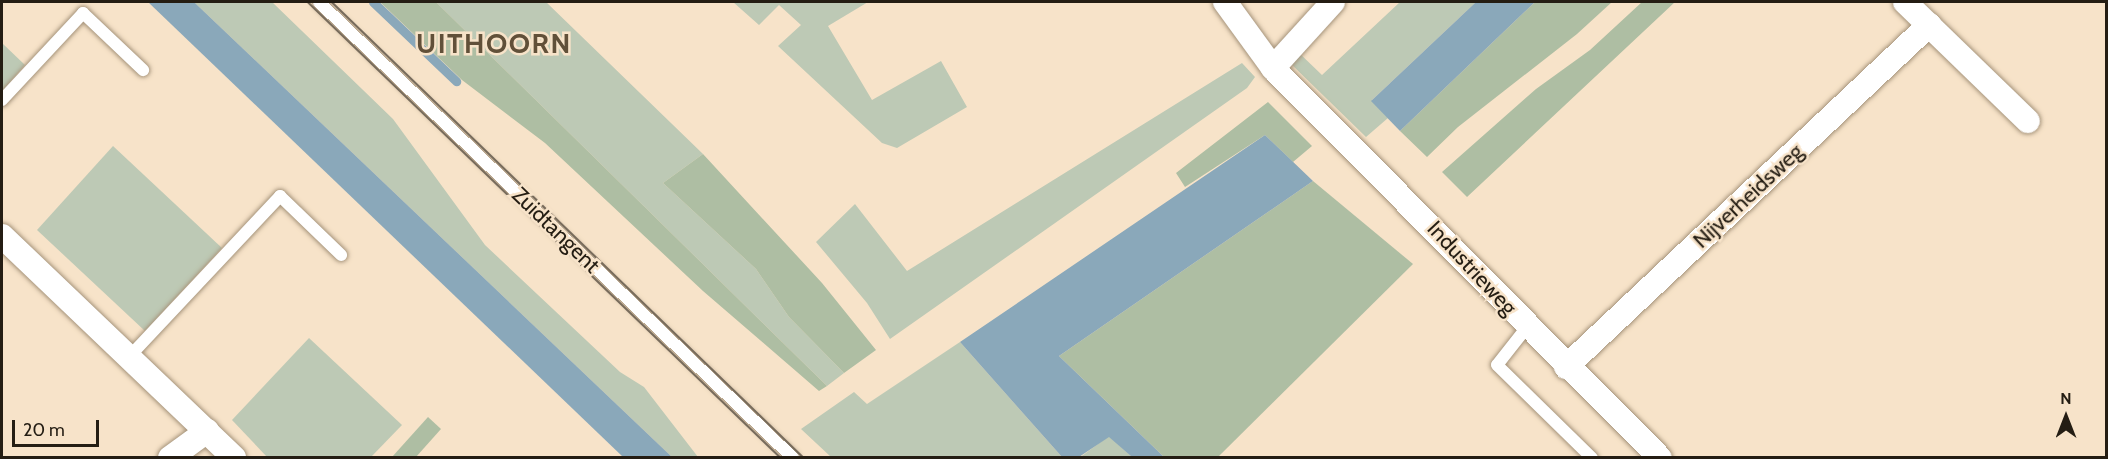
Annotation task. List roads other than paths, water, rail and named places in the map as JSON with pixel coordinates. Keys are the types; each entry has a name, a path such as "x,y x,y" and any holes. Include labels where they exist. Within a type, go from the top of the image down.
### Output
{"street":[{"name":"Industrieweg","path":"1225,2 1279,73 1408,199 1527,327 1660,458"},
{"path":"1279,73 1333,2"},
{"path":"1905,2 2028,121"},
{"name":"Nijverheidsweg","path":"1566,367 1929,25"},
{"path":"7,249 129,357 234,458"},
{"path":"170,458 207,431"}],"lane":[{"name":"Zuidtangent","path":"319,2 793,458"},
{"path":"2,100 83,13 143,70"},
{"path":"129,357 280,196 341,255"},
{"path":"1527,327 1497,364 1592,458"}],"water":[{"path":"148,2 194,2 672,457 623,457"},
{"path":"1476,2 1535,2 1400,131 1371,101"},
{"path":"1265,135 1313,181 1059,356 1164,457 1132,457 1109,437 1079,457 1062,457 960,342"}],"waterway":[{"path":"373,2 456,81"}],"tram line":[{"path":"308,2 781,458"},
{"path":"332,2 804,458"}],"district":[{"name":"UITHOORN","path":"494,43"}]}
